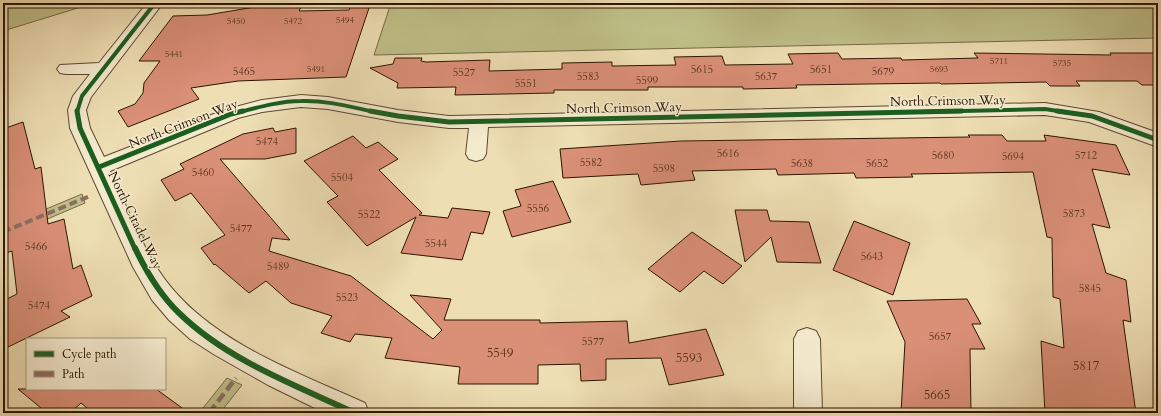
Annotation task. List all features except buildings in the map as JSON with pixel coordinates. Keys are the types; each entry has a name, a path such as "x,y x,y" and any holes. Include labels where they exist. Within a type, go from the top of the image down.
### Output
{"street":[{"name":"North Citadel Way","path":"155,3 82,96 77,110 80,128 142,263 161,294 188,321 212,340 245,360 355,413"},
{"path":"66,68 103,68"},
{"name":"North Crimson Way","path":"99,167 231,114 262,106 301,101 328,103 398,116 449,122 1045,109 1092,116 1158,140"},
{"path":"476,154 479,121"},
{"path":"807,339 808,413"}],"green space":[{"path":"3,3 94,3 3,31"},
{"path":"391,3 1158,3 1158,38 374,55"},
{"path":"82,194 85,203 3,238 3,227"},
{"path":"227,378 242,385 220,413 199,413"}],"marked path":[{"path":"3,232 90,196"},
{"path":"209,413 236,378"}],"cycle path":[{"path":"155,3 82,96 77,110 80,128 136,249 161,293 178,313 200,331 250,362 355,413"},
{"path":"99,167 231,114 262,106 301,101 328,103 398,116 449,122 1045,109 1092,116 1158,140"}]}
